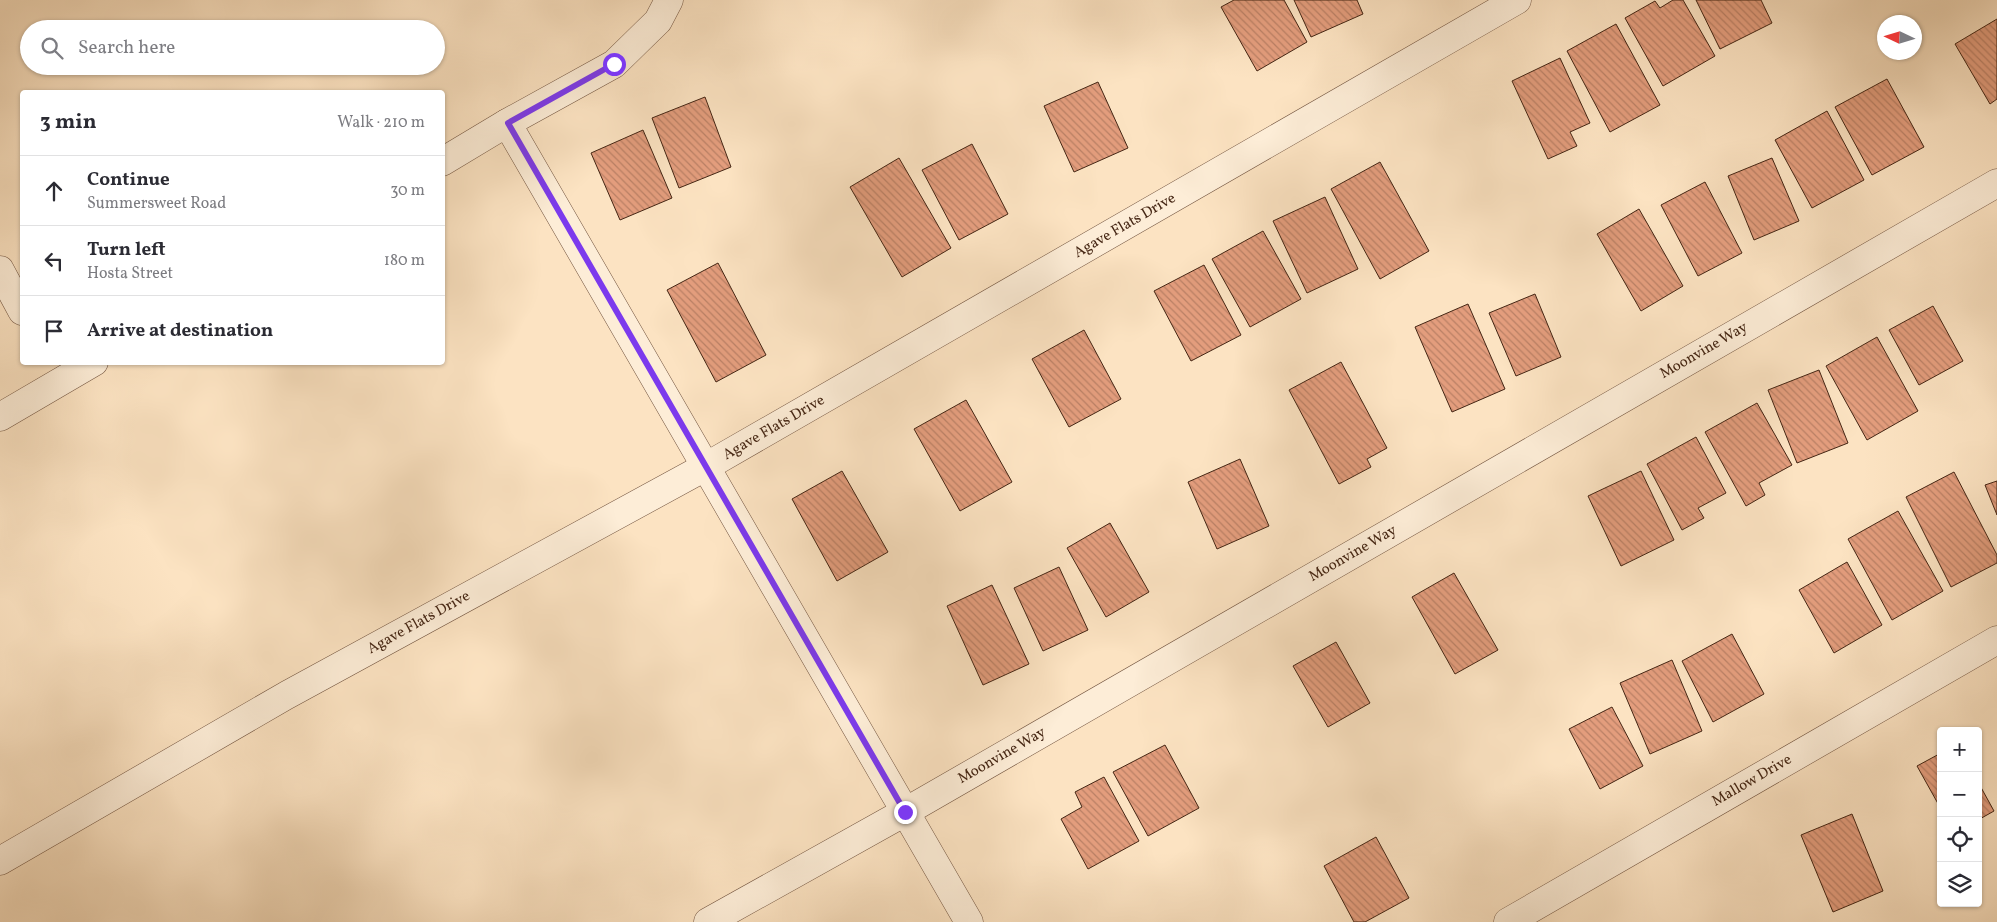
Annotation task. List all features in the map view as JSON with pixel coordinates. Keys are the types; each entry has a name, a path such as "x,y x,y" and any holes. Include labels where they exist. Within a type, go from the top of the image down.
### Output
{"street":[{"path":"445,160 614,64 658,21 670,0"},
{"name":"Agave Flats Drive","path":"0,861 287,695 707,466 1516,0"},
{"path":"508,123 969,922"},
{"name":"Moonvine Way","path":"708,922 905,812 1997,183"},
{"path":"0,270 20,307"},
{"path":"0,417 56,372 83,365"},
{"name":"Mallow Drive","path":"1508,922 1997,640"}],"building":[{"path":"1234,0 1284,0 1307,42 1257,71 1221,7"},
{"path":"1294,0 1357,0 1363,14 1311,37"},
{"path":"1673,0 1683,0 1715,56 1663,86 1625,18 1655,1 1660,8"},
{"path":"1696,0 1761,0 1772,23 1720,49"},
{"path":"1997,19 1997,99 1990,104 1955,44"},
{"path":"1616,24 1660,105 1610,132 1567,51"},
{"path":"1560,58 1590,123 1570,132 1577,146 1548,159 1512,81"},
{"path":"1887,79 1924,147 1872,175 1835,107"},
{"path":"1098,82 1128,148 1074,172 1044,106"},
{"path":"705,97 731,167 679,188 652,118"},
{"path":"1827,111 1864,180 1812,208 1775,140"},
{"path":"643,130 672,198 620,220 591,153"},
{"path":"972,144 1008,214 959,240 922,170"},
{"path":"899,158 951,248 902,277 850,187"},
{"path":"1772,158 1799,221 1754,240 1728,176"},
{"path":"1380,162 1429,251 1380,279 1331,189"},
{"path":"1705,182 1742,253 1698,276 1661,205"},
{"path":"1325,197 1358,269 1307,293 1273,221"},
{"path":"1639,209 1683,286 1641,311 1597,234"},
{"path":"1263,231 1301,299 1250,327 1212,259"},
{"path":"718,263 766,355 716,382 667,290"},
{"path":"1204,265 1241,335 1191,361 1154,291"},
{"path":"1535,294 1561,357 1516,376 1489,313"},
{"path":"1468,304 1505,389 1452,412 1415,327"},
{"path":"1933,306 1963,361 1919,385 1889,330"},
{"path":"1084,330 1121,399 1069,427 1032,359"},
{"path":"1877,337 1918,411 1867,440 1826,366"},
{"path":"1341,362 1387,448 1367,459 1371,467 1339,484 1289,390"},
{"path":"1819,370 1848,443 1797,463 1768,390"},
{"path":"966,400 1012,482 960,511 914,429"},
{"path":"1757,403 1792,465 1759,483 1765,495 1746,506 1705,432"},
{"path":"1696,437 1726,493 1698,508 1704,518 1682,530 1647,464"},
{"path":"1240,459 1269,526 1217,549 1188,482"},
{"path":"842,471 888,552 837,581 792,499"},
{"path":"1641,471 1674,540 1621,566 1588,496"},
{"path":"1954,472 1997,555 1997,563 1951,587 1906,497"},
{"path":"1997,481 1997,515 1985,485"},
{"path":"1898,511 1943,591 1892,620 1848,539"},
{"path":"1110,523 1149,592 1106,617 1067,548"},
{"path":"1847,562 1882,625 1834,653 1799,590"},
{"path":"1059,567 1088,630 1043,651 1014,588"},
{"path":"1454,573 1498,650 1455,674 1412,597"},
{"path":"992,585 1029,664 983,685 947,606"},
{"path":"1732,634 1764,694 1713,722 1682,661"},
{"path":"1336,642 1370,703 1328,727 1293,666"},
{"path":"1672,660 1702,731 1650,754 1620,683"},
{"path":"1612,707 1643,766 1600,789 1569,729"},
{"path":"1165,745 1199,808 1148,836 1113,772"},
{"path":"1937,755 1937,802 1917,766"},
{"path":"1104,777 1139,841 1088,869 1061,819 1082,807 1075,792"},
{"path":"1982,789 1994,811 1982,818"},
{"path":"1852,814 1883,891 1833,912 1801,835"},
{"path":"1376,837 1409,898 1365,922 1354,922 1324,866"}],"route":[{"path":"614,64 508,123 905,812"}]}
